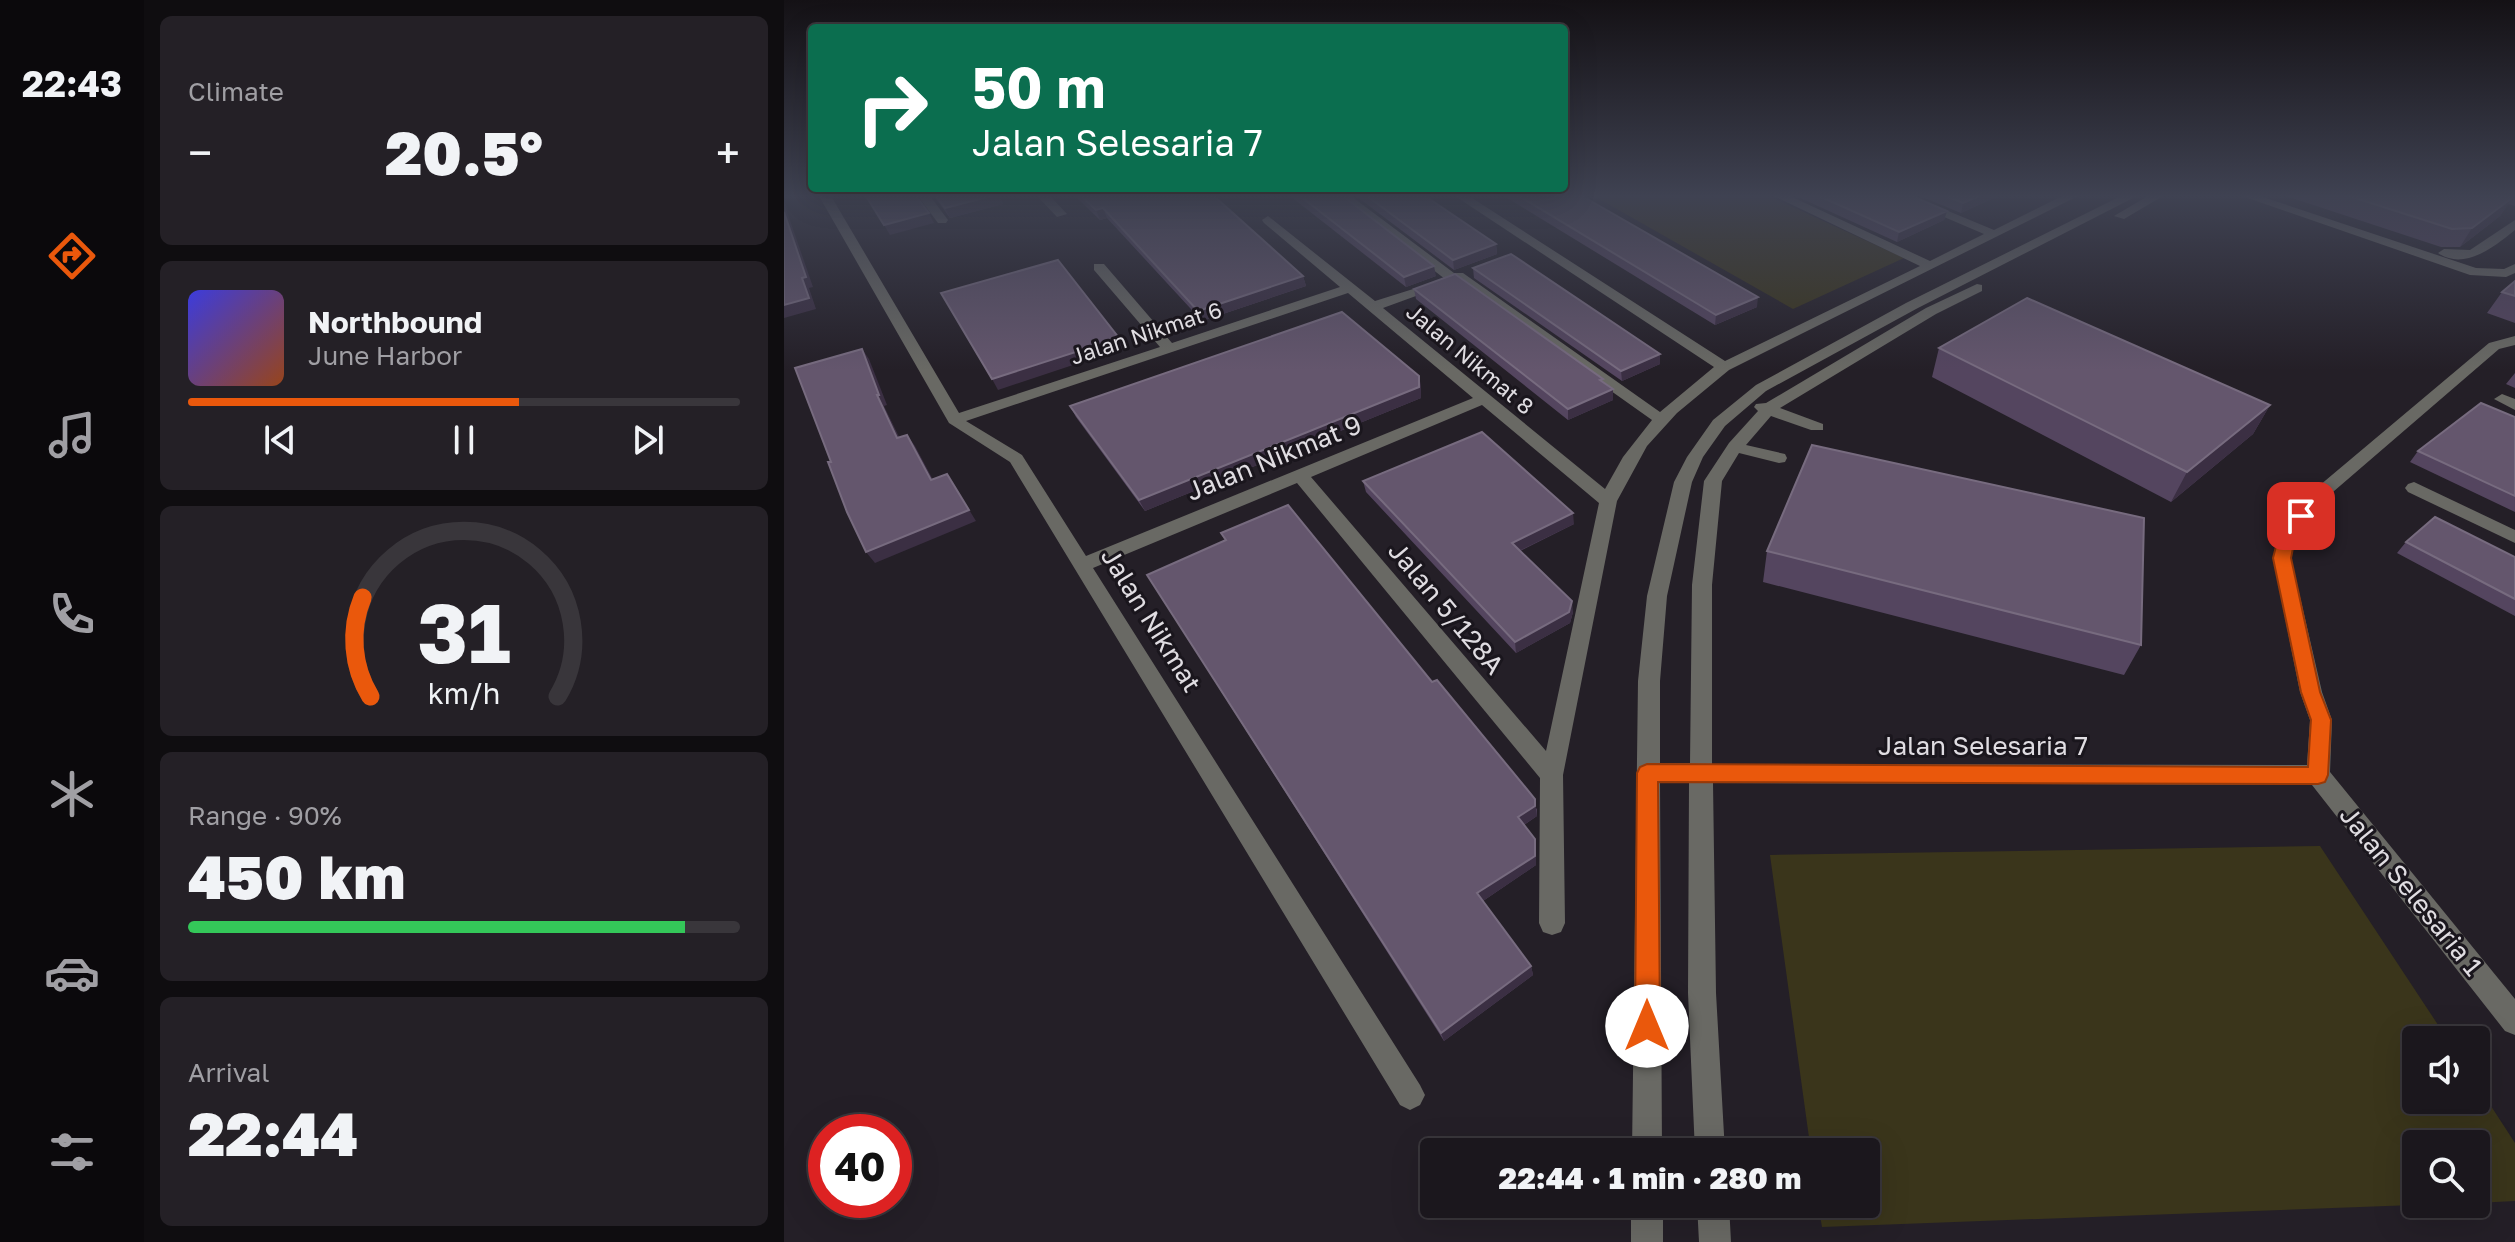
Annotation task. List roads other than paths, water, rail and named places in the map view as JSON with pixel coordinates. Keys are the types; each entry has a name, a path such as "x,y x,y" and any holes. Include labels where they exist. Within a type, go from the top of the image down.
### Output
{"street":[{"name":"Jalan Nikmat","path":"859,254 955,420 974,435 1005,448 1016,459 1084,564 1410,1095"},
{"name":"Jalan Nikmat 8","path":"1309,254 1608,501"},
{"path":"1429,254 1660,419"},
{"path":"1540,254 1724,367"},
{"path":"1905,254 1931,266"},
{"path":"1552,923 1552,775 1608,501 1617,478 1660,419 1693,389 1724,367 1955,254"},
{"path":"1647,1138 1647,773 1654,624 1669,537 1683,482 1695,457 1719,423 1743,401 1911,306 2018,254"},
{"path":"1709,1138 1702,993 1702,585 1713,481 1735,447 1768,409 2032,254"},
{"path":"2424,254 2475,272 2506,273 2515,268"},
{"path":"2453,254 2462,257 2474,254"},
{"path":"1099,267 1170,349"},
{"path":"1372,307 1460,275"},
{"name":"Jalan Nikmat 6","path":"955,420 1350,288"},
{"path":"2318,775 2321,720 2311,692 2282,558 2288,531 2313,500 2494,346 2513,340"},
{"name":"Jalan Nikmat 9","path":"1084,564 1484,399"},
{"path":"1743,401 1817,427"},
{"path":"1735,447 1779,458"},
{"name":"Jalan 5/128A","path":"1300,475 1552,775"},
{"path":"2414,488 2515,537"},
{"name":"Jalan Selesaria 7","path":"1647,773 2318,775"},
{"name":"Jalan Selesaria 1","path":"2318,775 2515,1021"},
{"path":"1647,1218 1647,1242"},
{"path":"1714,1218 1715,1242"}]}
